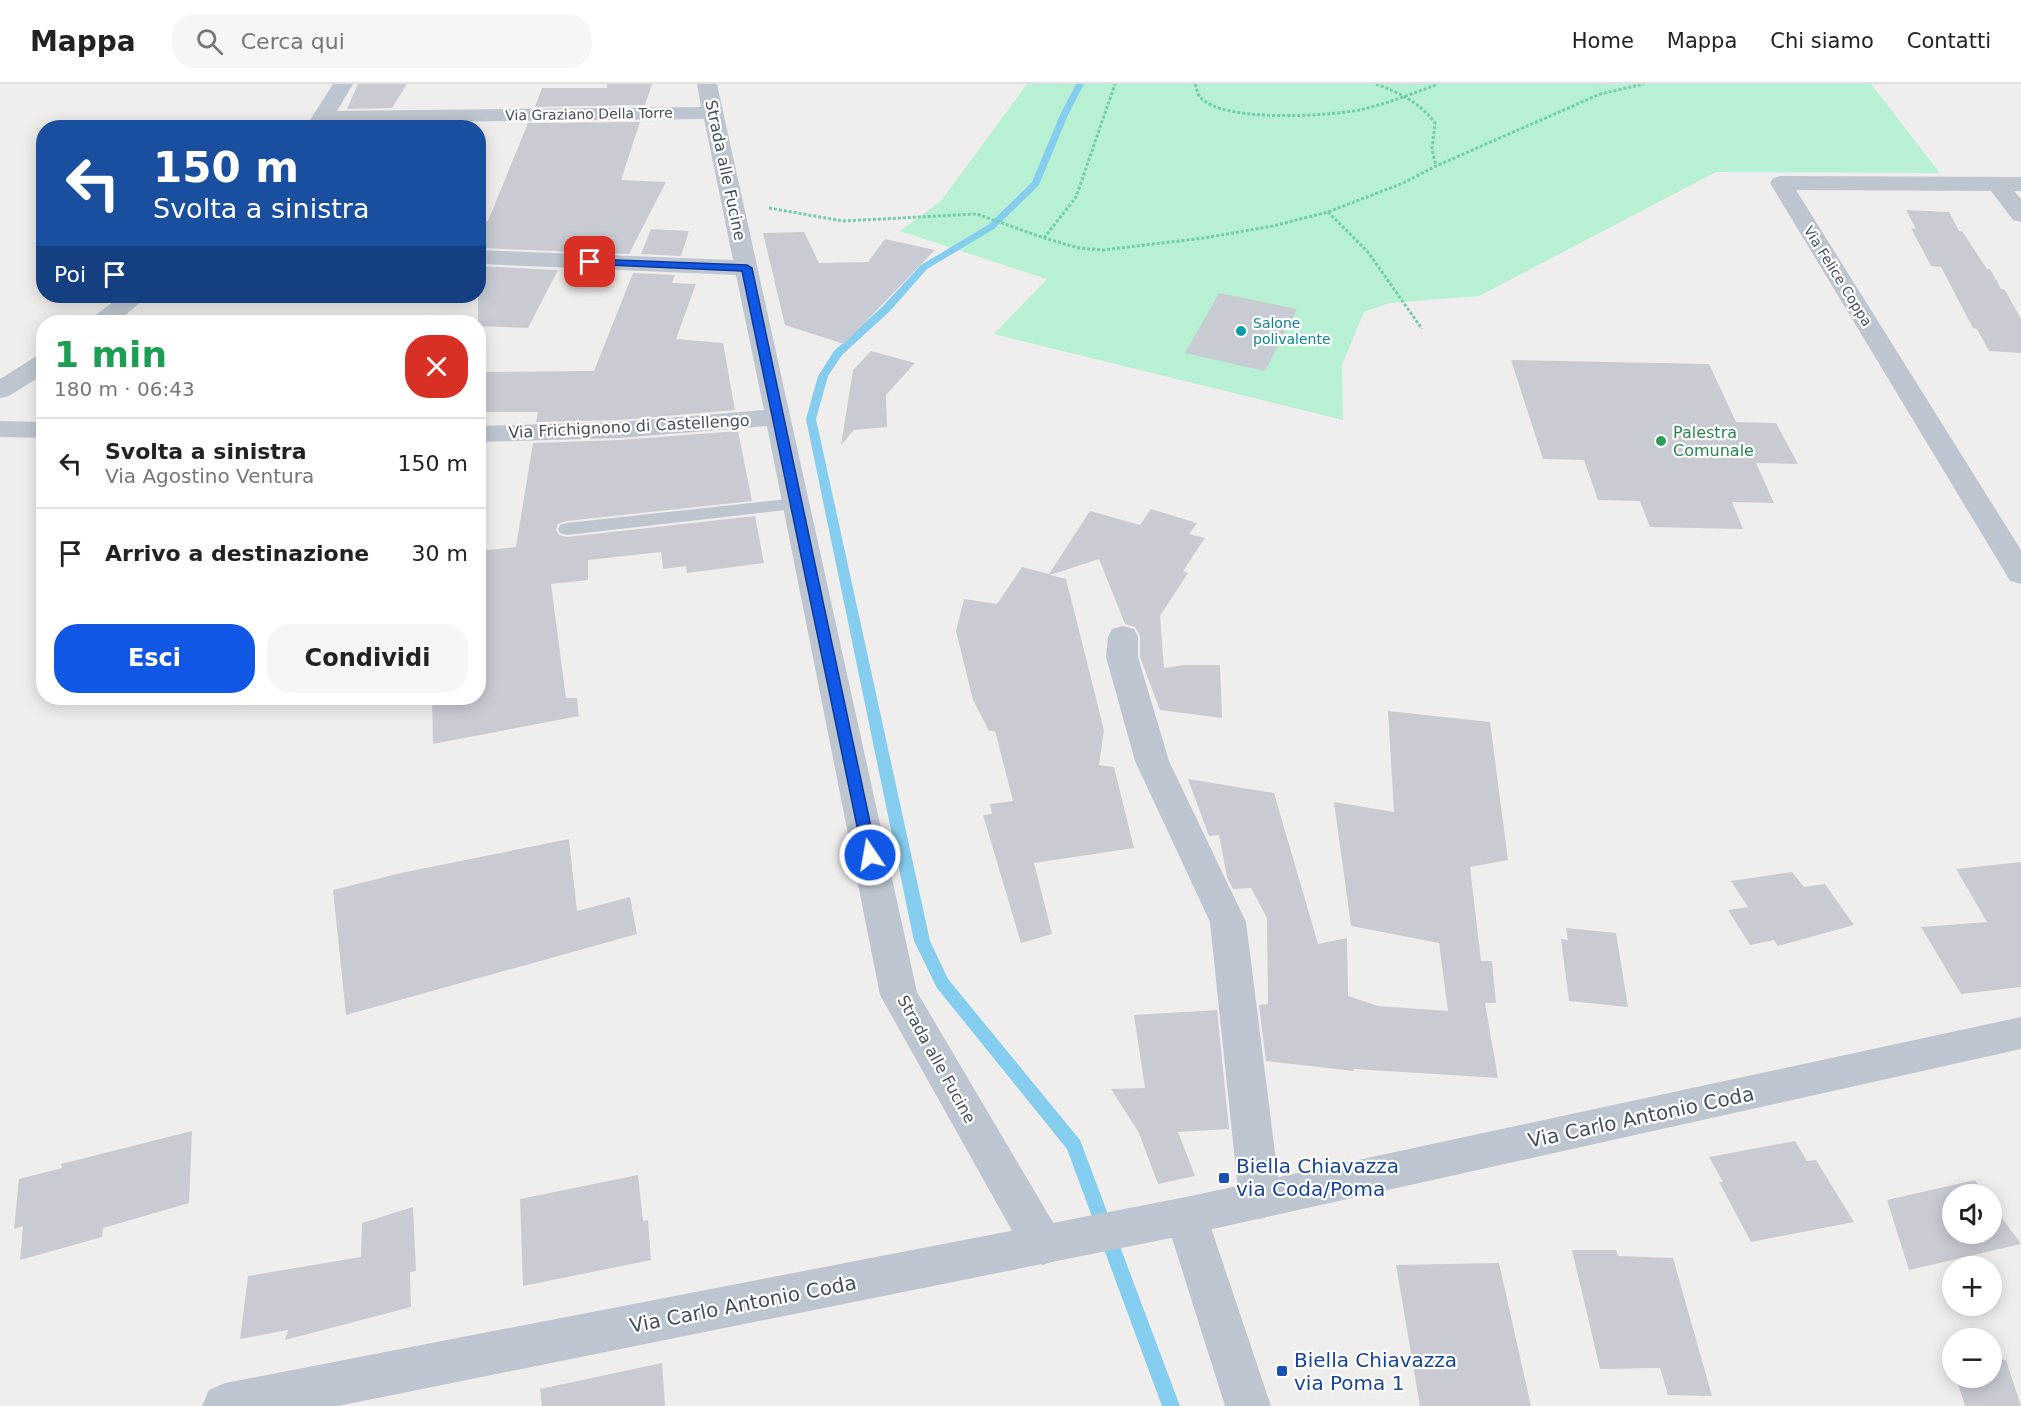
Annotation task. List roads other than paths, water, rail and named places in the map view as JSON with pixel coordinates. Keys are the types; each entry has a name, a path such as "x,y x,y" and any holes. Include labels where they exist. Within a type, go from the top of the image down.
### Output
{"street":[{"path":"319,120 343,84"},
{"name":"Via Graziano Della Torre","path":"351,120 710,98"},
{"name":"Strada alle Fucine","path":"710,98 899,995 1043,1245"},
{"name":"Via Felice Coppa","path":"2009,184 1781,183 2021,574"},
{"path":"2009,184 2021,215"},
{"path":"486,257 747,268"},
{"path":"111,315 127,303"},
{"path":"0,390 36,367"},
{"name":"Via Frichignono di Castellengo","path":"486,434 620,430 779,417"},
{"path":"0,429 36,430"},
{"path":"1123,637 1122,657 1152,761 1228,922 1260,1200"},
{"name":"Via Carlo Antonio Coda","path":"225,1406 1186,1216 2021,1033"},
{"path":"1186,1216 1248,1406"}],"lane":[{"path":"567,529 797,504"}],"waterway":[{"path":"1080,84 1064,115 1036,183 991,227 924,267 886,309 838,353 823,376 811,419 922,941 942,983 1074,1145 1171,1406"}],"place":[{"name":"Salone polivalente","path":"1241,331"},
{"name":"Palestra Comunale","path":"1661,441"},
{"name":"Biella Chiavazza via Coda/Poma","path":"1224,1178"},
{"name":"Biella Chiavazza via Poma 1","path":"1282,1371"}]}
